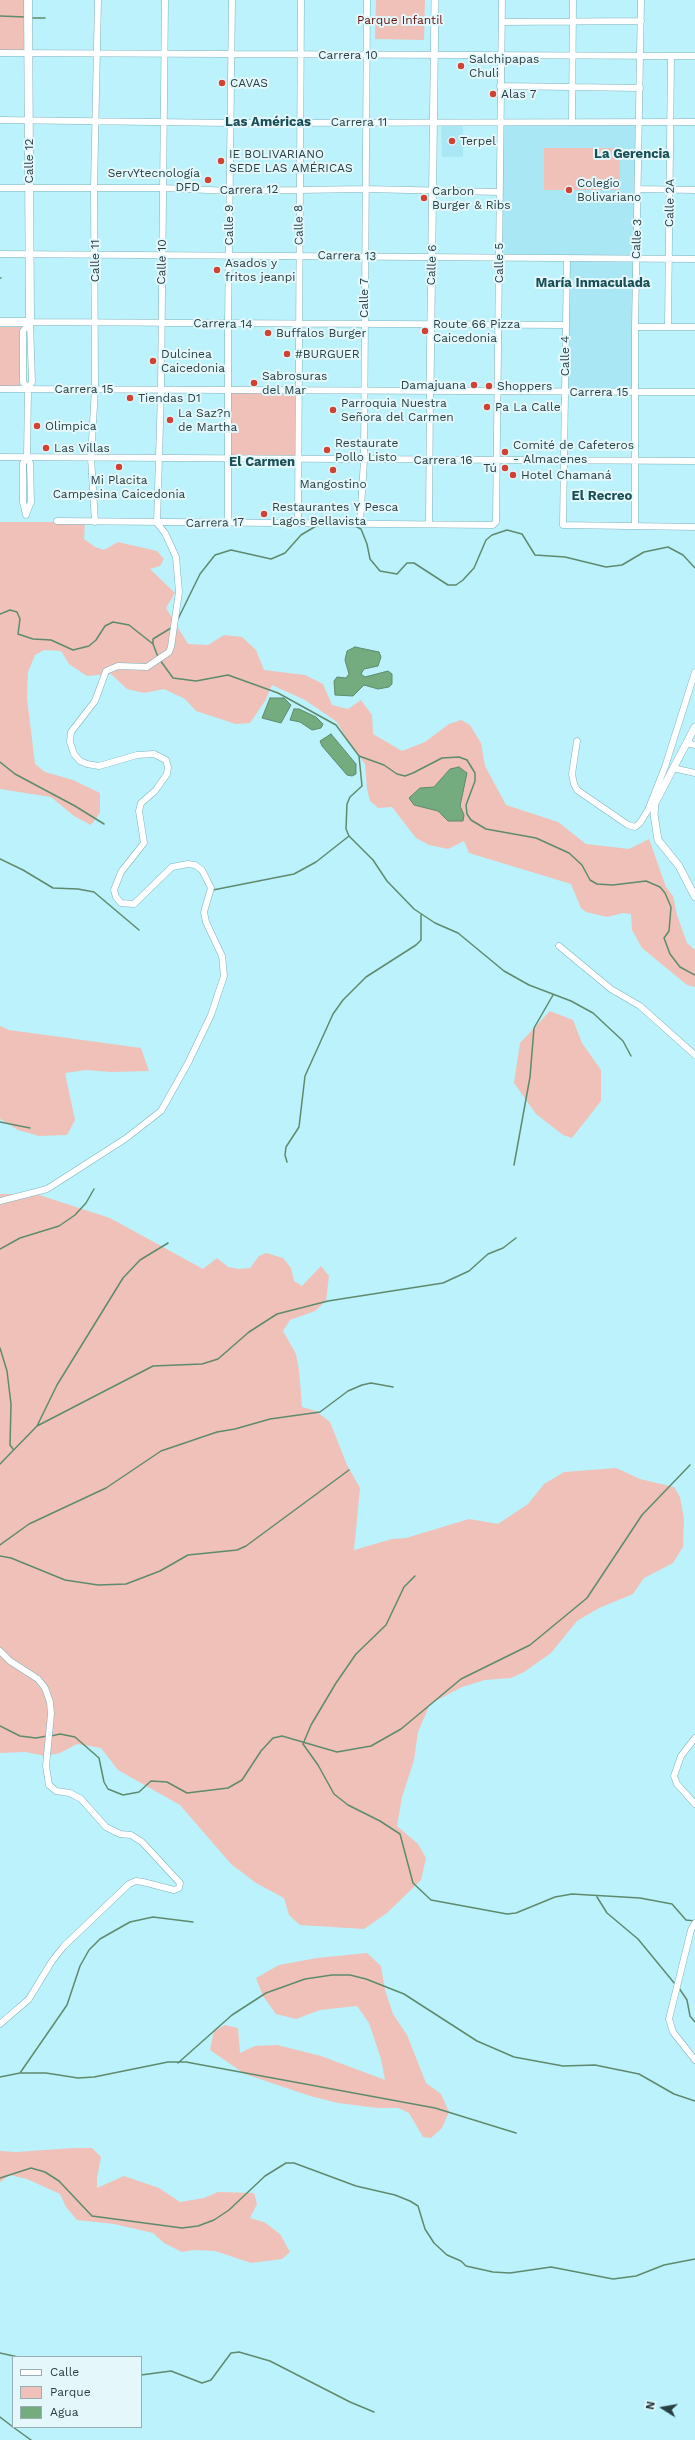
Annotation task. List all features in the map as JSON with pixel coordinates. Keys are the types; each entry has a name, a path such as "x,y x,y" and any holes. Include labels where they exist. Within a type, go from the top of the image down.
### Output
{"main road":[{"name":"Calle 12","path":"28,0 30,322"},
{"name":"Carrera 14","path":"0,322 30,322"}],"street":[{"name":"Calle 11","path":"95,522 91,458 95,388 94,188 98,0"},
{"name":"Calle 10","path":"157,523 161,391 165,0"},
{"name":"Calle 9","path":"228,522 228,324 232,0"},
{"name":"Calle 8","path":"298,523 297,391 300,256 299,55 301,0"},
{"name":"Calle 7","path":"360,523 364,460 365,391 364,256 367,0"},
{"name":"Calle 5","path":"493,525 497,516 498,460 498,257 502,0"},
{"path":"572,122 573,0"},
{"name":"Calle 3","path":"635,526 635,327 639,189 641,0"},
{"name":"Calle 6","path":"429,524 430,324 434,191 434,2"},
{"path":"502,22 640,21"},
{"name":"Carrera 10","path":"0,53 695,56"},
{"name":"Calle 2A","path":"668,327 671,56"},
{"path":"500,86 640,88"},
{"name":"Carrera 11","path":"0,120 96,120 231,123 695,122"},
{"name":"Carrera 12","path":"0,188 164,188 230,191 365,188 499,192"},
{"path":"639,189 695,190"},
{"name":"Carrera 13","path":"0,254 95,254 162,257 364,256 695,259"},
{"name":"Calle 4","path":"567,258 563,526 635,526"},
{"name":"Carrera 14","path":"30,322 565,325"},
{"name":"Calle 12","path":"28,389 23,382 23,331 30,322"},
{"name":"Calle 12","path":"26,458 30,463 31,502 26,515 23,502 23,463 26,458 28,389 32,382 30,322"},
{"path":"635,327 695,327"},
{"name":"Carrera 15","path":"0,389 95,388 161,391 695,392"},
{"name":"Carrera 16","path":"0,457 229,460 695,462"},
{"name":"Carrera 17","path":"57,521 493,525"},
{"path":"0,1201 47,1189 124,1139 161,1111 188,1063 211,1015 224,976 222,956 206,922 204,912 211,888 202,870 195,865 188,864 172,867 134,904 128,906 121,903 116,898 114,890 121,872 144,843 140,807 167,774 168,766 166,760 154,754 137,755 99,766 87,764 80,761 74,754 70,742 71,732 95,701 102,674 118,666 147,667 169,652 171,647 179,592 176,557 164,533 157,523"},
{"path":"635,526 695,527"},
{"path":"577,741 572,774 577,790 628,825 635,827 640,823 648,810 665,767 695,672"},
{"path":"695,727 691,744 673,768 655,803 654,814 658,840 678,866 695,897"},
{"path":"673,768 695,773"},
{"path":"558,946 611,989 640,1006 695,1055"},
{"path":"0,1651 10,1661 38,1680 45,1688 50,1702 51,1714 46,1766 49,1785 56,1791 70,1793 81,1799 106,1827 120,1834 132,1835 142,1842 180,1883 179,1888 174,1890 143,1882 129,1884 64,1946 52,1961 29,1999 0,2024"},
{"path":"695,1738 681,1756 674,1776 677,1784 695,1804"},
{"path":"695,1923 691,1930 669,2019 673,2032 695,2060"}],"shaded area":[{"name":"Colegio Bolivariano","path":"500,122 639,122 635,392 565,392 567,258 498,257"},
{"name":"Terpel","path":"441,125 463,125 463,157 442,157"}],"green space":[{"path":"0,0 30,0 28,51 0,51"},
{"name":"Parque Infantil","path":"376,0 425,0 424,40 375,39"},
{"path":"544,148 620,148 620,190 544,190"},
{"path":"0,327 21,327 20,386 0,386"},
{"path":"229,391 297,391 297,459 229,459"},
{"path":"0,522 85,522 84,539 95,547 104,550 118,542 157,551 164,559 160,566 150,569 175,593 166,608 188,644 208,645 224,635 242,637 256,650 264,670 305,675 323,684 332,705 348,709 361,700 372,715 373,734 402,751 425,742 449,724 461,720 470,725 481,743 485,766 506,805 558,822 586,844 629,849 649,839 666,887 673,896 677,915 687,943 695,950 695,987 687,985 642,948 632,930 631,914 623,913 607,917 586,912 581,908 571,884 469,853 464,841 448,849 429,845 416,838 392,807 378,808 370,801 367,789 365,764 349,743 337,722 305,700 272,685 265,701 250,723 236,724 196,711 185,699 164,689 144,693 127,689 111,674 87,676 69,664 61,651 44,650 35,655 28,672 27,698 35,764 45,772 73,780 100,793 100,813 91,825 74,816 51,797 0,789"},
{"path":"550,1011 573,1020 582,1043 601,1070 601,1101 572,1138 563,1135 536,1114 514,1083 520,1043"},
{"path":"0,1026 9,1030 141,1048 149,1071 111,1072 86,1070 65,1073 75,1120 67,1135 39,1136 18,1130 0,1119"},
{"path":"0,1194 36,1194 110,1218 203,1269 217,1258 228,1267 239,1269 250,1268 259,1256 266,1253 283,1258 291,1268 294,1281 302,1286 321,1266 329,1276 326,1301 315,1311 290,1320 283,1331 296,1354 302,1407 316,1411 330,1422 347,1465 360,1488 354,1550 392,1539 406,1538 469,1519 498,1524 528,1504 544,1484 564,1472 616,1468 640,1479 674,1487 680,1497 684,1519 683,1547 673,1563 644,1578 633,1594 599,1608 577,1621 551,1653 524,1672 511,1678 485,1680 462,1687 430,1704 418,1732 414,1760 402,1797 397,1826 418,1844 426,1858 421,1880 387,1913 364,1929 300,1925 289,1915 284,1898 256,1883 231,1864 180,1805 118,1770 101,1748 77,1744 60,1753 46,1756 25,1752 0,1753"},
{"path":"367,1953 381,1966 385,1990 393,2014 407,2035 426,2083 441,2094 449,2112 442,2128 431,2138 423,2137 409,2113 398,2108 377,2108 338,2103 310,2096 245,2074 210,2050 214,2031 225,2025 238,2028 240,2053 255,2046 277,2045 321,2056 385,2080 381,2059 369,2023 357,2006 320,2010 296,2019 276,2014 263,1996 256,1978 279,1965 317,1958"},
{"path":"92,2148 101,2157 97,2178 97,2188 124,2176 159,2188 180,2202 204,2198 218,2192 254,2193 257,2204 250,2218 264,2222 280,2234 290,2252 282,2259 251,2263 215,2251 194,2250 182,2252 164,2243 153,2233 114,2224 77,2220 66,2207 60,2194 27,2179 10,2175 0,2182 0,2151 16,2152"}],"water":[{"path":"355,647 379,652 381,657 378,666 364,669 361,674 365,677 388,671 392,674 392,684 389,687 378,689 364,685 353,696 335,695 334,681 337,677 346,678 349,674 345,660 347,651"},
{"path":"270,698 284,698 291,705 281,723 262,718"},
{"path":"294,709 299,709 316,717 323,724 321,728 312,730 300,722 290,720"},
{"path":"331,734 356,764 356,774 352,776 347,775 322,746 320,741"},
{"path":"459,767 467,773 460,806 464,815 463,821 448,821 438,811 414,805 409,798 420,788 434,787 450,769"}],"waterway":[{"path":"0,16 26,17"},
{"path":"31,18 45,18"},
{"path":"177,621 200,574 215,555 231,550 271,559 285,553 301,535 316,526"},
{"path":"355,526 361,529 367,544 370,559 380,571 397,574 407,563 414,563 448,585 456,585 474,568 486,540 492,535 507,530 522,534 535,555 565,557 606,567 622,565 644,552 668,547 683,555 695,568"},
{"path":"0,614 10,610 17,612 20,619 18,634 33,639 51,640 73,650 89,646 96,640 105,626 113,622 129,625 153,644 158,657"},
{"path":"153,644 153,639 171,628"},
{"path":"160,660 173,678 196,681 228,675 278,693 336,725 359,756 384,765 397,774 405,776 442,758 459,757 467,760 475,773 475,781 466,805 467,814 471,820 486,829 536,838 569,853 582,865 590,880 597,884 613,885 646,881 660,887 665,893 671,907 669,931 664,938 670,954 680,967 695,975"},
{"path":"359,756 362,786 350,797 347,804 346,829 349,836 373,860 387,881 414,909 435,923 458,933 504,971 529,985 571,1001 593,1013 623,1041 631,1056"},
{"path":"0,762 15,774 75,806 104,824"},
{"path":"213,890 294,874 316,862 349,836"},
{"path":"0,859 23,870 53,888 78,889 94,892 139,930"},
{"path":"287,1162 285,1155 286,1147 299,1127 305,1076 333,1014 343,1000 366,977 416,945 421,940 421,915"},
{"path":"514,1165 530,1077 534,1028 553,995"},
{"path":"0,1122 30,1128"},
{"path":"0,1249 20,1238 59,1226 75,1215 86,1203 94,1189"},
{"path":"0,1464 37,1426 153,1366 202,1364 218,1359 249,1332 277,1314 328,1301 443,1283 469,1271 488,1254 503,1248 516,1238"},
{"path":"37,1426 57,1385 123,1278 140,1260 168,1243"},
{"path":"0,1348 7,1371 11,1404 10,1445 13,1449"},
{"path":"0,1545 29,1524 106,1488 161,1451 217,1432 235,1429 270,1419 320,1412 348,1391 362,1385 371,1383 393,1387"},
{"path":"51,1736 60,1734 75,1737 99,1758 104,1782 108,1789 123,1795 139,1792 151,1781 167,1782 187,1793 228,1788 242,1780 261,1751 273,1738 282,1736 337,1752 371,1746 401,1729 461,1679 530,1645 587,1598 642,1515 690,1465"},
{"path":"0,1556 11,1558 65,1580 98,1585 126,1584 160,1571 188,1555 237,1550 246,1546 349,1470"},
{"path":"303,1744 311,1725 336,1683 356,1654 386,1625 404,1587 415,1576"},
{"path":"0,1726 20,1736 36,1738 47,1736"},
{"path":"303,1744 318,1765 334,1794 348,1805 380,1821 400,1834 413,1883 431,1900 507,1914 516,1913 555,1897 572,1894 640,1898 672,1904 686,1920 695,1921"},
{"path":"597,1897 607,1913 638,1939 675,1984"},
{"path":"20,2073 67,2005 80,1966 89,1950 100,1939 130,1922 153,1917 193,1922"},
{"path":"178,2063 232,2015 266,1993 305,1979 332,1975 350,1975 366,1979 404,1994 477,2041 514,2057 563,2066 595,2065 639,2074 674,2094 695,2101"},
{"path":"679,1988 687,2000 690,2016 695,2022"},
{"path":"0,2077 20,2073 46,2073 78,2078 94,2077 168,2062 186,2062 435,2108 516,2133"},
{"path":"0,2178 31,2168 45,2172 59,2181 92,2216 182,2228 198,2226 214,2220 229,2210 265,2176 286,2163 294,2163 356,2186 395,2195 410,2201 418,2206 425,2229 434,2243 447,2255 461,2261 466,2266 493,2272 510,2273 551,2267 613,2279 636,2276 664,2265 695,2259"},
{"path":"142,2375 171,2371 202,2383 211,2380 231,2353 239,2352 270,2361 350,2402 374,2412"},
{"path":"0,2353 14,2356"},
{"path":"0,2417 12,2426"},
{"path":"14,2428 31,2440"}],"place":[{"name":"Salchipapas Chuli","path":"461,66"},
{"name":"CAVAS","path":"222,83"},
{"name":"Alas 7","path":"493,94"},
{"name":"Terpel","path":"452,141"},
{"name":"IE BOLIVARIANO SEDE LAS AMÉRICAS","path":"221,161"},
{"name":"ServYtecnología DFD","path":"208,180"},
{"name":"Colegio Bolivariano","path":"569,190"},
{"name":"Carbon Burger & Ribs","path":"424,198"},
{"name":"Asados y fritos jeanpi","path":"217,270"},
{"name":"Route 66 Pizza Caicedonia","path":"425,331"},
{"name":"Buffalos Burger","path":"268,333"},
{"name":"#BURGUER","path":"287,354"},
{"name":"Dulcinea Caicedonia","path":"153,361"},
{"name":"Sabrosuras del Mar","path":"254,383"},
{"name":"Damajuana","path":"474,385"},
{"name":"Shoppers","path":"489,386"},
{"name":"Tiendas D1","path":"130,398"},
{"name":"Pa La Calle","path":"487,407"},
{"name":"Parroquia Nuestra Señora del Carmen","path":"333,410"},
{"name":"La Saz?n de Martha","path":"170,420"},
{"name":"Olimpica","path":"37,426"},
{"name":"Las Villas","path":"46,448"},
{"name":"Restaurate Pollo Listo","path":"327,450"},
{"name":"Comité de Cafeteros - Almacenes","path":"505,452"},
{"name":"Mi Placita Campesina Caicedonia","path":"119,467"},
{"name":"Tú","path":"505,468"},
{"name":"Mangostino","path":"333,470"},
{"name":"Hotel Chamaná","path":"513,475"},
{"name":"Restaurantes Y Pesca Lagos Bellavista","path":"264,514"}],"district":[{"name":"Las Américas","path":"268,122"},
{"name":"La Gerencia","path":"632,154"},
{"name":"María Inmaculada","path":"593,283"},
{"name":"El Carmen","path":"262,462"},
{"name":"El Recreo","path":"602,496"}]}
